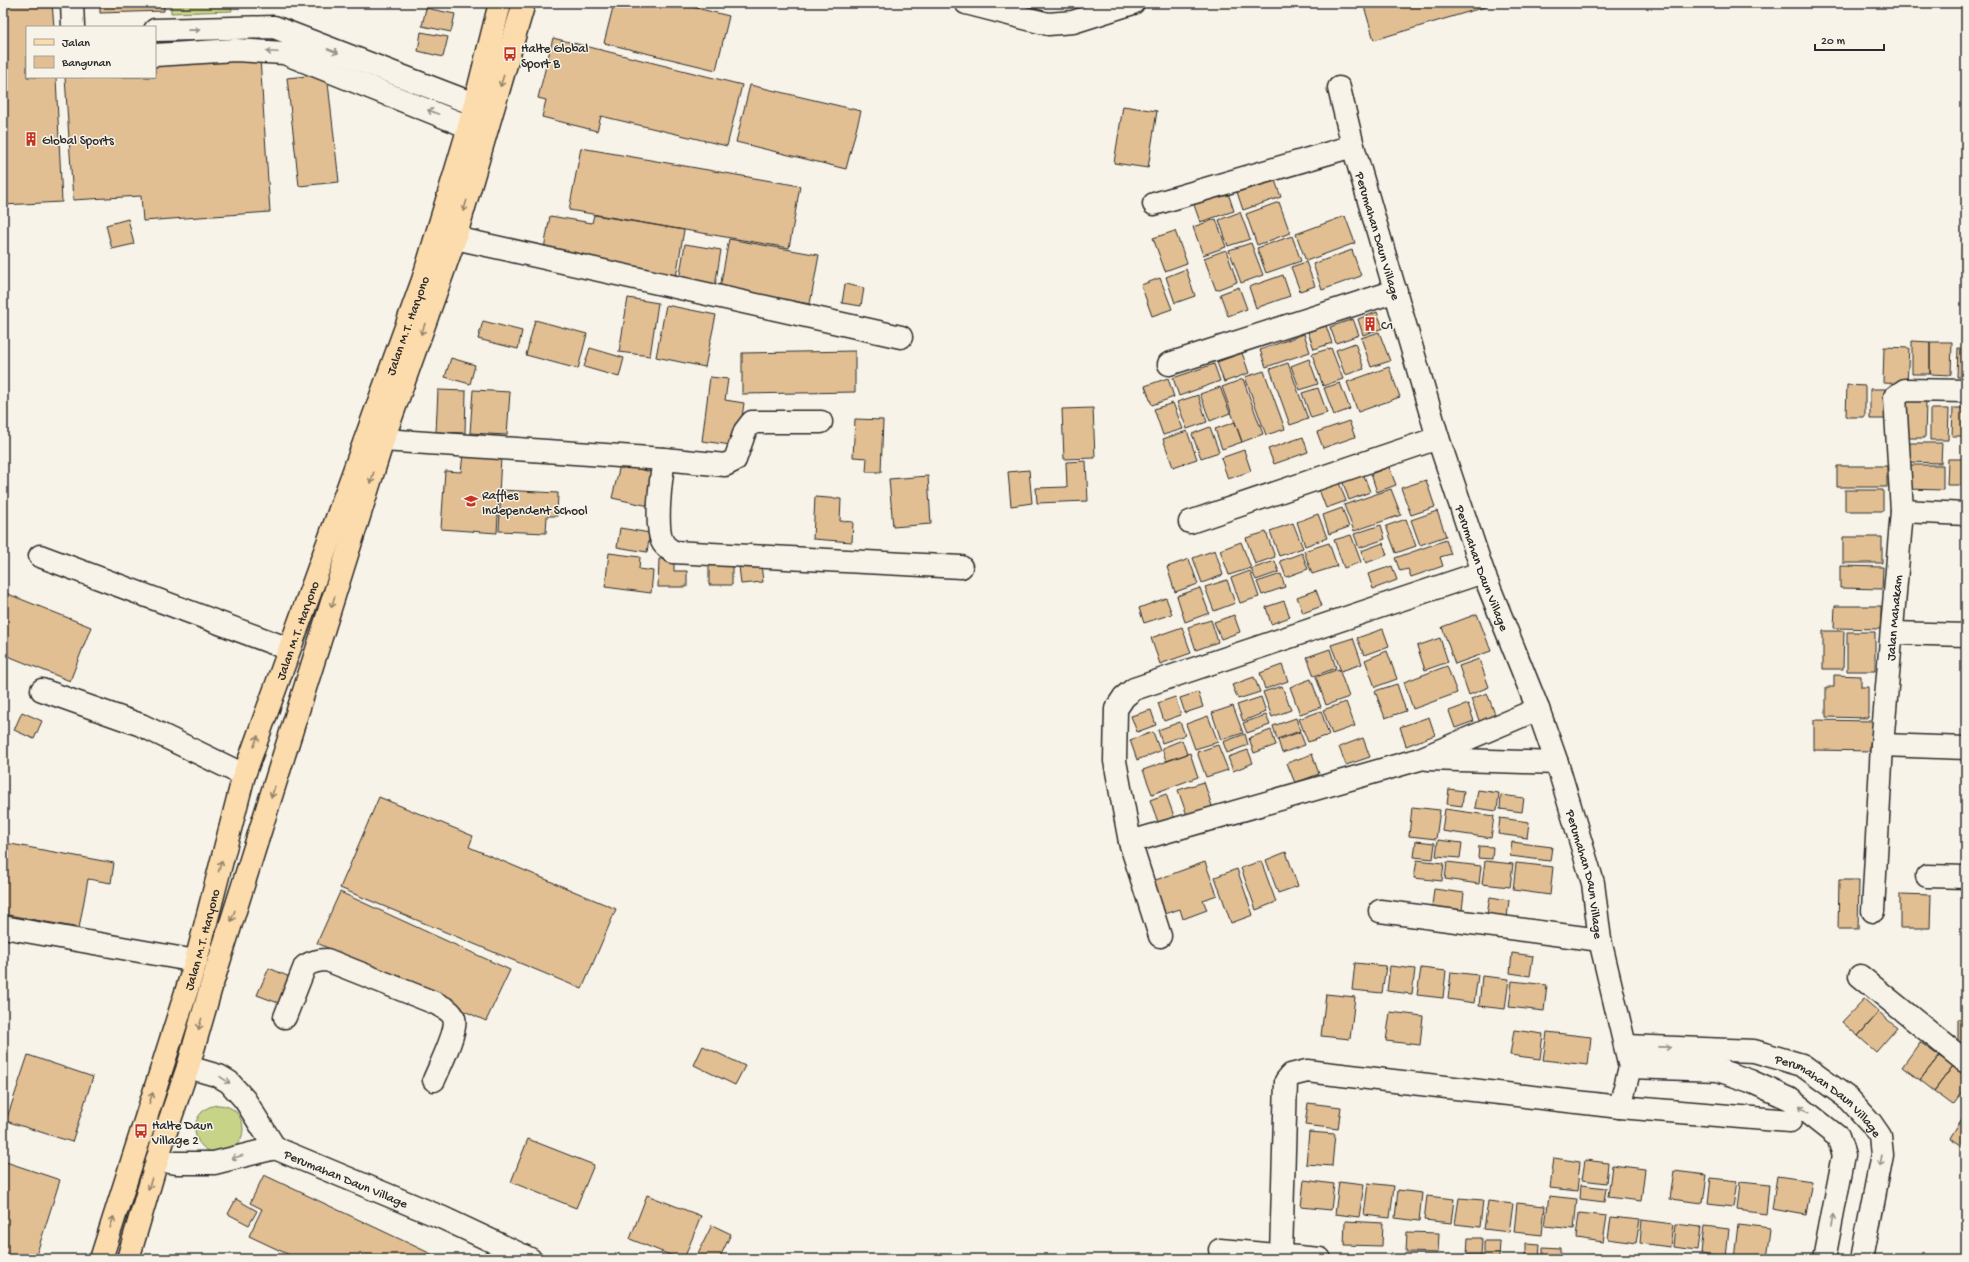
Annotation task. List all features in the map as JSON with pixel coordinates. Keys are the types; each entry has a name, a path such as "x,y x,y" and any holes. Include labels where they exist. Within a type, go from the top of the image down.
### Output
{"main road":[{"name":"Jalan M.T. Haryono","path":"100,1259 196,961 244,775 423,280 469,127 500,3"},
{"name":"Jalan M.T. Haryono","path":"128,1259 157,1160 188,1067 210,987 384,440 455,238 524,3"},
{"path":"165,1060 188,1067"},
{"path":"134,1154 157,1160"}],"street":[{"path":"72,3 73,26"},
{"path":"966,3 1048,24 1073,22 1133,3"},
{"path":"156,30 274,27 298,48 469,127"},
{"path":"241,29 243,50"},
{"path":"156,55 243,50 284,52 298,48 474,104"},
{"name":"Perumahan Daun Village","path":"1340,88 1352,146 1396,291 1438,438 1483,572 1538,709 1557,763 1593,883 1600,940 1630,1067 1718,1070 1790,1098 1838,1137 1844,1155 1824,1259"},
{"path":"1154,204 1352,146"},
{"path":"455,238 901,337"},
{"path":"1169,364 1396,291"},
{"name":"Jalan Mahakam","path":"1873,911 1882,745 1902,511 1895,397 1905,390 1966,392"},
{"path":"384,440 664,459 725,465 735,460 745,431 752,422 822,422"},
{"path":"1190,522 1438,438"},
{"path":"664,459 661,482 659,534 662,543 673,552 961,567"},
{"path":"1902,511 1966,514"},
{"path":"40,556 289,649"},
{"path":"1160,936 1130,842 1115,761 1116,709 1124,697 1134,689 1483,572"},
{"path":"1892,633 1966,634"},
{"path":"42,690 141,725 244,775"},
{"path":"1130,842 1420,759 1538,709"},
{"path":"1882,745 1966,748"},
{"path":"1420,759 1557,763"},
{"path":"1927,876 1966,878"},
{"path":"1380,912 1600,940"},
{"path":"3,927 196,961"},
{"path":"285,1017 306,966 311,962 318,960 327,960 435,1003 449,1010 454,1019 453,1031 434,1080"},
{"path":"1860,976 1966,1062"},
{"name":"Perumahan Daun Village","path":"1626,1046 1754,1051 1802,1065 1849,1099 1871,1123 1880,1136 1882,1144 1882,1155 1862,1259"},
{"name":"Perumahan Daun Village","path":"188,1067 219,1076 229,1082 245,1100 275,1148 443,1218 530,1259"},
{"path":"1620,1107 1630,1067"},
{"path":"1281,1255 1286,1081 1291,1075 1307,1071 1620,1107 1790,1121"},
{"path":"157,1160 176,1163 214,1163 275,1148"},
{"path":"1220,1250 1320,1259"}],"green space":[{"path":"171,3 231,3 232,11 171,13"},
{"path":"219,1105 228,1107 236,1112 241,1120 243,1129 241,1138 236,1146 228,1151 219,1153 210,1151 202,1146 197,1138 195,1129 197,1120 202,1112 210,1107"}],"building":[{"name":"Global Sports","path":"3,3 52,3 54,26 26,26 26,78 56,78 62,202 3,205"},
{"path":"100,3 164,3 164,11 100,13"},
{"path":"445,3 461,3 460,7"},
{"path":"614,3 676,3 729,16 716,70 604,43"},
{"path":"1363,3 1487,3 1488,6 1374,40"},
{"path":"426,8 455,14 451,32 422,26"},
{"path":"421,32 448,37 443,57 418,51"},
{"path":"553,38 742,85 727,146 601,116 597,131 542,117 546,100 538,98"},
{"path":"260,58 270,212 143,221 141,196 73,200 65,78 156,78 156,65"},
{"path":"327,74 339,182 299,186 287,78"},
{"path":"750,85 861,111 846,169 736,142"},
{"path":"1123,106 1157,111 1148,168 1114,163"},
{"path":"581,148 800,186 789,248 569,210"},
{"path":"1273,175 1281,197 1243,210 1236,189"},
{"path":"1227,190 1234,211 1200,222 1193,202"},
{"path":"1279,202 1290,233 1257,245 1246,214"},
{"path":"1240,212 1250,239 1228,246 1219,220"},
{"path":"594,215 684,230 676,277 543,254 550,216 592,223"},
{"path":"1345,216 1355,243 1306,261 1296,234"},
{"path":"128,219 134,244 112,249 106,225"},
{"path":"1216,219 1226,247 1203,255 1193,227"},
{"path":"1175,231 1187,263 1165,271 1153,238"},
{"path":"1292,236 1301,261 1266,273 1257,248"},
{"path":"729,239 819,255 810,304 720,288"},
{"path":"1251,243 1263,275 1241,283 1229,250"},
{"path":"685,244 721,250 715,286 679,280"},
{"path":"1226,250 1237,282 1216,290 1204,258"},
{"path":"1352,250 1361,276 1322,290 1313,264"},
{"path":"1306,262 1315,286 1300,291 1291,267"},
{"path":"1186,269 1195,296 1175,303 1166,277"},
{"path":"1283,275 1290,296 1256,308 1249,287"},
{"path":"1160,278 1172,309 1152,316 1141,285"},
{"path":"845,284 864,288 861,306 842,303"},
{"path":"1239,287 1247,309 1228,316 1220,294"},
{"path":"628,298 658,303 650,356 619,352"},
{"path":"666,305 716,315 705,367 656,357"},
{"name":"C1","path":"1377,312 1383,328 1363,335 1358,319"},
{"path":"1353,319 1359,335 1336,343 1330,327"},
{"path":"535,320 587,334 578,369 526,355"},
{"path":"483,321 522,331 518,349 478,339"},
{"path":"1326,326 1332,343 1314,349 1308,332"},
{"path":"1379,332 1390,361 1371,367 1361,338"},
{"path":"1304,334 1310,352 1266,367 1260,350"},
{"path":"1912,341 1930,342 1930,374 1912,374"},
{"path":"1930,342 1952,342 1951,375 1930,374"},
{"path":"1355,343 1364,369 1345,375 1336,350"},
{"path":"1884,347 1909,348 1907,384 1883,383"},
{"path":"590,348 624,358 619,377 584,367"},
{"path":"1331,348 1343,379 1323,386 1312,354"},
{"path":"1958,348 1966,349 1966,377 1957,377"},
{"path":"855,351 855,392 742,394 742,353"},
{"path":"1242,353 1249,373 1224,382 1217,362"},
{"path":"451,358 475,365 470,384 445,377"},
{"path":"1309,359 1318,384 1300,390 1291,366"},
{"path":"1288,363 1308,419 1290,425 1270,369"},
{"path":"1214,364 1220,381 1179,396 1173,378"},
{"path":"1389,367 1400,397 1358,412 1347,382"},
{"path":"1264,371 1285,429 1266,435 1245,377"},
{"path":"710,377 728,379 725,400 744,403 738,446 702,441"},
{"path":"1168,378 1174,397 1152,405 1145,386"},
{"path":"1243,379 1263,434 1242,442 1222,387"},
{"path":"1340,383 1350,409 1334,415 1324,388"},
{"path":"1847,385 1865,386 1865,417 1846,417"},
{"path":"1220,387 1230,413 1210,421 1200,394"},
{"path":"1318,388 1327,413 1311,418 1302,393"},
{"path":"1870,389 1890,389 1889,419 1870,419"},
{"path":"438,390 466,391 465,433 436,432"},
{"path":"473,390 510,392 507,435 470,433"},
{"path":"1198,395 1207,422 1187,429 1177,402"},
{"path":"1903,401 1926,401 1925,438 1903,438"},
{"path":"1173,403 1183,429 1163,435 1154,409"},
{"path":"1093,408 1095,458 1064,459 1062,409"},
{"path":"1953,408 1966,408 1966,436 1952,436"},
{"path":"1930,409 1949,409 1948,440 1930,440"},
{"path":"855,419 883,420 881,472 866,472 867,458 853,457"},
{"path":"1349,421 1355,437 1323,448 1317,432"},
{"path":"1235,422 1242,442 1222,449 1215,429"},
{"path":"1210,427 1219,452 1201,458 1192,434"},
{"path":"1187,431 1197,459 1173,467 1163,439"},
{"path":"1303,437 1308,452 1274,464 1268,449"},
{"path":"1906,443 1942,443 1941,463 1906,462"},
{"path":"1244,450 1251,471 1228,479 1221,458"},
{"name":"Raffles Independent School","path":"463,454 501,457 497,533 441,529 445,471 461,472"},
{"path":"1948,459 1964,459 1964,485 1947,485"},
{"path":"1086,461 1088,501 1037,503 1036,488 1067,487 1066,462"},
{"path":"620,465 656,473 649,506 612,498"},
{"path":"1908,465 1943,465 1943,490 1907,489"},
{"path":"1837,466 1887,466 1887,487 1837,487"},
{"path":"1389,467 1396,485 1377,492 1371,474"},
{"path":"1029,470 1032,503 1011,506 1008,472"},
{"path":"1363,473 1370,492 1349,500 1342,480"},
{"path":"928,476 931,524 893,527 889,479"},
{"path":"1338,480 1346,501 1326,508 1318,487"},
{"path":"1426,480 1435,507 1411,515 1401,488"},
{"path":"1391,489 1401,515 1354,531 1344,505"},
{"path":"501,490 558,493 557,516 547,516 546,533 499,531"},
{"path":"1845,490 1883,490 1883,511 1845,511"},
{"path":"815,497 841,499 840,521 853,522 852,542 813,539"},
{"path":"1342,508 1349,527 1329,534 1323,515"},
{"path":"1437,511 1446,536 1420,545 1411,520"},
{"path":"1318,514 1327,538 1305,546 1297,522"},
{"path":"1406,519 1416,546 1396,553 1386,526"},
{"path":"1293,523 1303,548 1279,556 1270,531"},
{"path":"1381,525 1385,539 1359,548 1354,534"},
{"path":"620,528 650,533 647,552 617,547"},
{"path":"1266,532 1275,557 1255,564 1246,538"},
{"path":"1351,535 1361,562 1344,568 1334,540"},
{"path":"1843,537 1882,537 1882,563 1843,563"},
{"path":"1446,540 1451,554 1440,557 1443,566 1411,577 1408,569 1400,571 1395,558"},
{"path":"1241,542 1251,568 1229,575 1220,550"},
{"path":"1329,543 1337,566 1312,574 1304,551"},
{"path":"1383,543 1387,555 1366,563 1361,551"},
{"path":"1215,550 1223,575 1202,583 1193,558"},
{"path":"609,553 640,557 639,569 653,571 651,593 605,587"},
{"path":"1302,553 1308,569 1286,577 1280,561"},
{"path":"659,559 674,559 674,571 687,571 687,587 658,587"},
{"path":"1189,559 1198,584 1175,592 1167,567"},
{"path":"1275,561 1279,572 1256,580 1251,569"},
{"path":"761,564 763,582 741,584 739,566"},
{"path":"709,565 732,565 732,585 709,585"},
{"path":"1392,566 1397,580 1373,589 1368,574"},
{"path":"1840,566 1883,567 1882,589 1840,588"},
{"path":"1250,571 1259,597 1240,603 1231,578"},
{"path":"1281,574 1285,587 1262,595 1257,582"},
{"path":"1227,580 1235,603 1214,611 1205,587"},
{"path":"1200,588 1209,613 1185,622 1177,596"},
{"path":"1316,590 1322,606 1303,613 1297,597"},
{"path":"3,592 91,627 70,681 3,654"},
{"path":"1166,598 1172,614 1144,623 1139,608"},
{"path":"1284,601 1290,617 1271,624 1266,607"},
{"path":"1835,606 1881,606 1881,629 1834,628"},
{"path":"1477,614 1491,651 1455,664 1442,627"},
{"path":"1234,615 1240,632 1221,639 1214,622"},
{"path":"1211,620 1218,642 1196,650 1188,627"},
{"path":"1182,627 1191,653 1160,664 1151,638"},
{"path":"1383,629 1389,646 1364,655 1357,638"},
{"path":"1823,631 1844,631 1843,669 1823,669"},
{"path":"1847,632 1875,632 1875,671 1847,671"},
{"path":"1353,638 1362,664 1341,671 1331,645"},
{"path":"1440,638 1448,662 1425,670 1417,646"},
{"path":"1330,649 1336,668 1314,676 1307,657"},
{"path":"1387,651 1397,679 1375,687 1365,660"},
{"path":"1479,659 1489,687 1469,695 1459,666"},
{"path":"1282,665 1288,681 1265,689 1260,673"},
{"path":"1447,666 1457,693 1413,709 1404,682"},
{"path":"1339,669 1349,697 1326,705 1316,677"},
{"path":"1834,675 1861,676 1861,687 1868,687 1868,718 1826,717 1826,687 1834,687"},
{"path":"1254,677 1260,692 1238,699 1232,685"},
{"path":"1311,679 1321,707 1300,714 1290,687"},
{"path":"1397,684 1406,711 1385,718 1375,691"},
{"path":"1282,686 1291,710 1272,717 1263,692"},
{"path":"1198,692 1203,707 1185,713 1180,698"},
{"path":"1487,693 1496,717 1480,723 1471,699"},
{"path":"1175,697 1181,715 1164,721 1158,703"},
{"path":"1261,697 1266,712 1243,721 1237,705"},
{"path":"1346,702 1355,726 1332,734 1323,710"},
{"path":"1468,704 1474,721 1455,728 1449,711"},
{"path":"1233,706 1243,733 1221,740 1212,713"},
{"path":"1151,710 1156,725 1137,732 1131,716"},
{"path":"1321,711 1329,735 1308,742 1299,719"},
{"path":"22,712 42,721 34,739 14,730"},
{"path":"1266,715 1270,725 1247,733 1243,723"},
{"path":"1208,716 1218,742 1195,749 1186,724"},
{"path":"1429,717 1435,735 1406,746 1400,727"},
{"path":"1296,718 1300,731 1277,739 1273,726"},
{"path":"1814,720 1873,721 1872,751 1814,750"},
{"path":"1180,722 1185,735 1162,743 1158,730"},
{"path":"1271,730 1276,745 1254,753 1249,738"},
{"path":"1153,732 1160,751 1137,760 1130,740"},
{"path":"1300,732 1305,745 1282,753 1278,740"},
{"path":"1245,734 1248,745 1227,753 1223,742"},
{"path":"1363,738 1370,757 1346,765 1339,747"},
{"path":"1182,740 1187,754 1166,761 1162,748"},
{"path":"1218,745 1228,770 1206,777 1197,752"},
{"path":"1248,750 1253,763 1233,771 1228,757"},
{"path":"1190,753 1198,777 1152,794 1143,770"},
{"path":"1312,754 1319,774 1295,783 1287,763"},
{"path":"1204,782 1213,809 1188,818 1178,790"},
{"path":"1449,789 1464,791 1462,806 1447,804"},
{"path":"1478,790 1499,793 1497,811 1475,808"},
{"path":"1166,794 1175,819 1159,825 1150,800"},
{"path":"1501,795 1524,798 1522,812 1500,809"},
{"path":"379,797 473,836 469,847 616,909 582,989 340,888"},
{"path":"1412,807 1440,810 1436,839 1409,836"},
{"path":"1445,809 1494,816 1491,838 1442,831"},
{"path":"1500,818 1529,822 1527,838 1498,834"},
{"path":"1438,840 1462,843 1460,858 1436,856"},
{"path":"1416,841 1435,843 1433,859 1414,857"},
{"path":"1512,842 1552,847 1550,861 1510,856"},
{"path":"5,843 114,863 111,883 88,879 79,928 3,914 3,851"},
{"path":"1479,846 1493,847 1492,859 1478,858"},
{"path":"1286,852 1298,886 1278,893 1266,860"},
{"path":"1417,860 1444,863 1442,881 1414,878"},
{"path":"1261,861 1276,902 1256,910 1241,868"},
{"path":"1485,861 1513,864 1510,887 1482,884"},
{"path":"1205,862 1217,895 1203,900 1207,910 1183,919 1180,909 1165,914 1153,881"},
{"path":"1447,862 1481,866 1479,884 1445,879"},
{"path":"1516,863 1553,867 1550,895 1513,890"},
{"path":"1237,869 1253,915 1231,923 1215,877"},
{"path":"1839,880 1859,880 1858,929 1838,929"},
{"path":"1434,889 1464,893 1462,910 1432,906"},
{"path":"340,892 510,970 486,1021 317,943"},
{"path":"1900,894 1931,895 1930,928 1900,928"},
{"path":"1490,897 1509,900 1507,918 1487,915"},
{"path":"1512,953 1533,956 1530,976 1510,973"},
{"path":"1355,963 1386,966 1382,993 1352,990"},
{"path":"1390,966 1415,969 1412,994 1387,991"},
{"path":"269,968 292,978 281,1004 257,995"},
{"path":"1421,968 1446,971 1443,998 1417,995"},
{"path":"1451,972 1478,975 1474,1003 1448,999"},
{"path":"1482,976 1509,979 1505,1009 1479,1006"},
{"path":"1512,981 1547,985 1544,1011 1509,1007"},
{"path":"1326,994 1355,997 1350,1039 1321,1036"},
{"path":"1864,999 1879,1012 1858,1036 1842,1022"},
{"path":"1390,1012 1423,1016 1420,1045 1386,1041"},
{"path":"1879,1012 1897,1028 1876,1052 1858,1036"},
{"path":"1958,1019 1966,1019 1966,1052 1958,1048"},
{"path":"1514,1030 1543,1034 1540,1059 1510,1055"},
{"path":"1547,1032 1591,1037 1588,1065 1543,1060"},
{"path":"1920,1042 1939,1056 1920,1080 1902,1067"},
{"path":"703,1046 745,1066 735,1085 694,1065"},
{"path":"28,1055 93,1077 72,1142 6,1121"},
{"path":"1939,1056 1953,1066 1934,1091 1920,1080"},
{"path":"1953,1066 1966,1076 1966,1088 1953,1105 1934,1091"},
{"path":"1308,1103 1341,1107 1338,1129 1305,1125"},
{"path":"1966,1112 1966,1148 1950,1138"},
{"path":"1309,1132 1335,1134 1332,1166 1306,1164"},
{"path":"528,1139 594,1165 576,1208 511,1182"},
{"path":"1554,1158 1580,1162 1577,1191 1550,1188"},
{"path":"1585,1160 1608,1163 1606,1183 1582,1180"},
{"path":"3,1161 60,1180 35,1259 3,1259"},
{"path":"1612,1165 1645,1169 1641,1201 1608,1197"},
{"path":"1674,1171 1707,1175 1703,1203 1670,1199"},
{"path":"264,1175 442,1259 298,1259 249,1236 262,1209 250,1203"},
{"path":"1777,1176 1812,1181 1806,1215 1772,1209"},
{"path":"1711,1178 1737,1181 1733,1207 1708,1204"},
{"path":"1304,1180 1334,1184 1331,1210 1301,1207"},
{"path":"1339,1182 1364,1185 1359,1217 1335,1214"},
{"path":"1740,1182 1769,1185 1766,1214 1737,1210"},
{"path":"1368,1183 1394,1186 1390,1218 1364,1215"},
{"path":"1581,1185 1606,1188 1604,1202 1580,1199"},
{"path":"1398,1190 1422,1193 1419,1221 1395,1218"},
{"path":"647,1195 701,1216 684,1259 680,1259 630,1239"},
{"path":"1427,1196 1454,1199 1451,1223 1424,1220"},
{"path":"1549,1196 1577,1199 1574,1229 1545,1226"},
{"path":"1459,1198 1483,1200 1480,1227 1455,1224"},
{"path":"236,1199 257,1211 249,1225 228,1214"},
{"path":"1488,1201 1513,1204 1509,1232 1484,1229"},
{"path":"1517,1203 1545,1206 1542,1235 1514,1232"},
{"path":"1579,1213 1607,1216 1603,1242 1576,1238"},
{"path":"1611,1217 1640,1220 1636,1243 1608,1239"},
{"path":"1642,1220 1673,1224 1670,1247 1640,1243"},
{"path":"1345,1221 1383,1223 1382,1246 1344,1245"},
{"path":"1675,1224 1701,1227 1698,1250 1673,1247"},
{"path":"1738,1224 1771,1228 1767,1259 1734,1259"},
{"path":"712,1225 731,1234 719,1259 695,1259"},
{"path":"1704,1226 1729,1229 1726,1257 1701,1253"},
{"path":"1407,1232 1439,1233 1438,1253 1406,1252"},
{"path":"1468,1238 1482,1238 1481,1255 1467,1255"},
{"path":"1484,1241 1500,1241 1499,1258 1484,1258"},
{"path":"1526,1243 1540,1244 1539,1259 1526,1259"},
{"path":"1543,1247 1560,1248 1560,1259 1543,1259"},
{"path":"1588,1255 1607,1255 1606,1259 1588,1259"},
{"path":"1654,1255 1678,1255 1678,1259 1654,1259"}],"place":[{"name":"Halte Global Sport B","path":"510,54"},
{"name":"Global Sports","path":"31,139"},
{"name":"C1","path":"1370,324"},
{"name":"Raffles Independent School","path":"471,501"},
{"name":"Halte Daun Village 2","path":"141,1131"}]}
